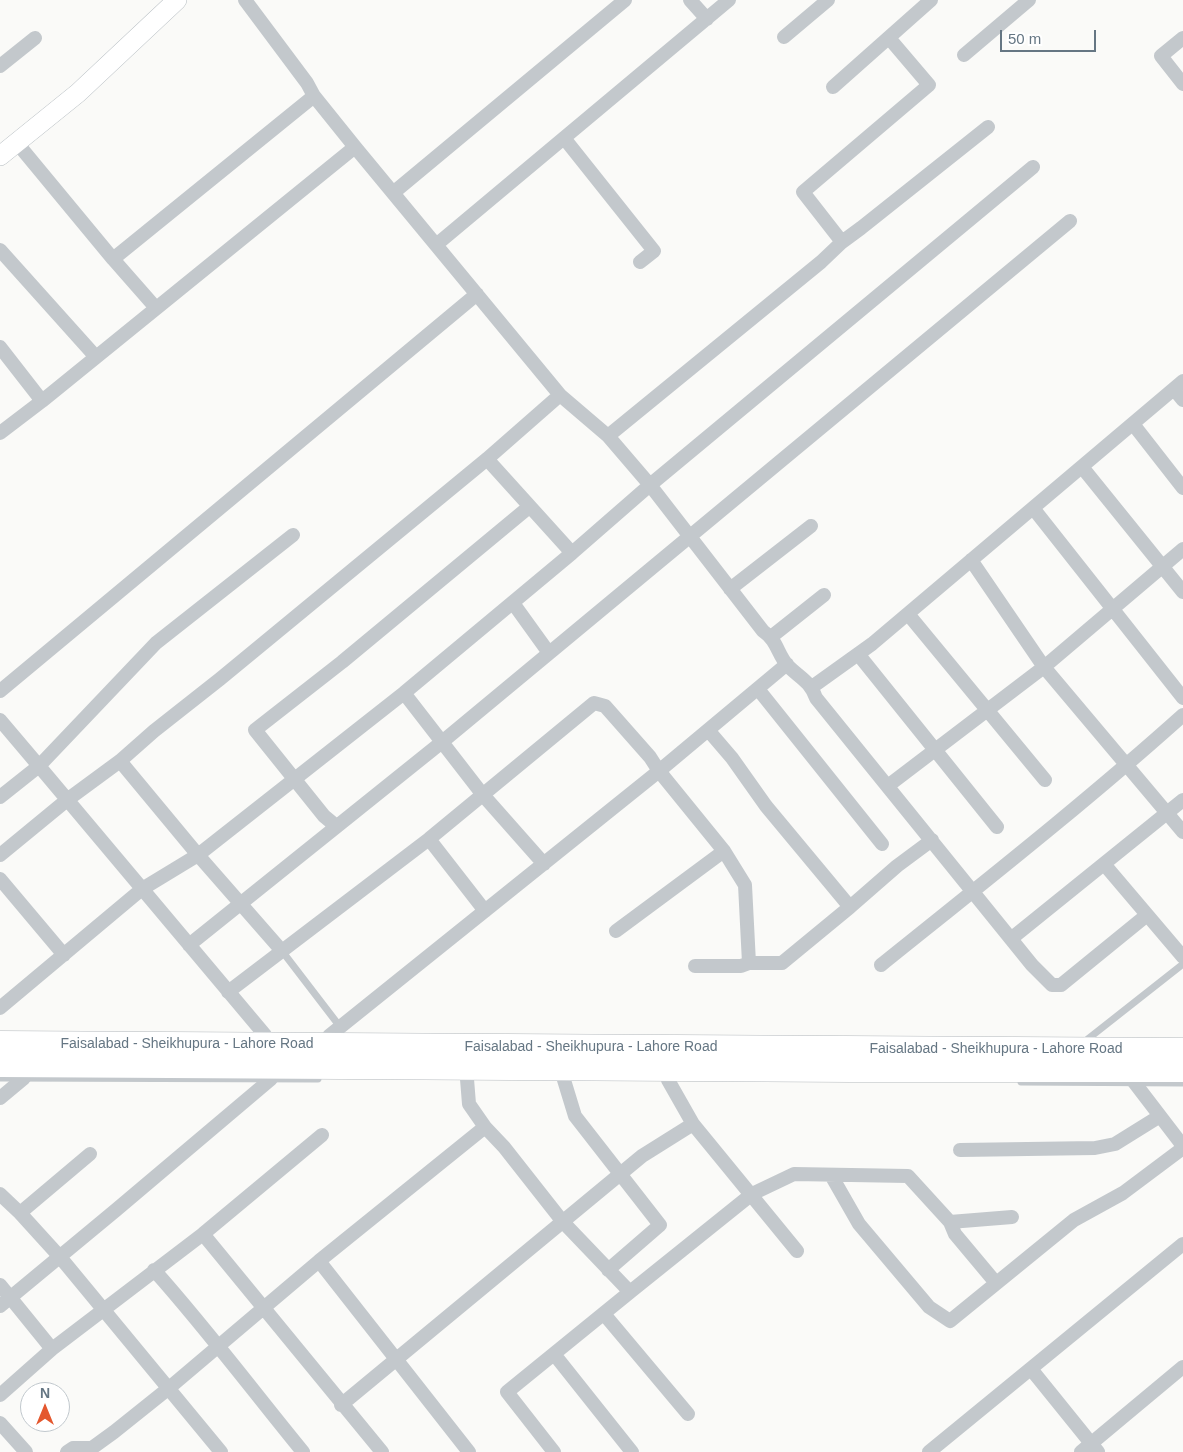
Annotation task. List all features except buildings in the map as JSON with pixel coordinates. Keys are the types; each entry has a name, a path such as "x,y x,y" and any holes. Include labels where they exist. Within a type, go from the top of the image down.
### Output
{"highway":[{"name":"Faisalabad - Sheikhupura - Lahore Road","path":"0,1042 1183,1050"},
{"name":"Faisalabad - Sheikhupura - Lahore Road","path":"0,1065 1183,1070"}],"street":[{"path":"0,156 78,92 177,0"},
{"path":"245,0 307,83 314,96 560,395 608,436 650,484 762,632 772,637 787,664 812,687 816,698 889,785 1032,965 1052,984 1061,984 1147,915"},
{"path":"393,193 625,0"},
{"path":"690,0 707,19"},
{"path":"436,245 729,0"},
{"path":"784,37 828,0"},
{"path":"964,55 1029,0"},
{"path":"833,87 889,38 926,2"},
{"path":"0,66 35,38"},
{"path":"842,242 803,192 929,85 889,38"},
{"path":"1183,38 1160,56 1183,84"},
{"path":"113,260 314,96"},
{"path":"608,436 821,262 842,242 988,127"},
{"path":"564,138 654,251 640,262"},
{"path":"17,143 113,260 156,308"},
{"path":"0,433 355,146"},
{"path":"0,1008 142,890 198,855 404,693 572,553 650,484 1034,167"},
{"path":"189,945 442,742 1070,221"},
{"path":"0,250 96,357"},
{"path":"0,691 477,294"},
{"path":"0,347 42,400"},
{"path":"812,687 858,654 908,614 1178,385 1183,400"},
{"path":"0,855 67,800 120,761 154,731 220,679 487,459 560,395"},
{"path":"1133,424 1183,488"},
{"path":"487,459 572,553"},
{"path":"1082,467 1183,592"},
{"path":"336,826 324,816 255,730 350,656 529,507"},
{"path":"1034,508 1183,698"},
{"path":"730,589 811,526"},
{"path":"0,797 39,766 156,643 294,535"},
{"path":"889,785 1044,667 1183,549"},
{"path":"971,560 1044,667 1183,832"},
{"path":"772,637 824,595"},
{"path":"513,603 549,653"},
{"path":"908,614 1045,780"},
{"path":"858,654 997,827"},
{"path":"324,1036 340,1027 544,864 787,664"},
{"path":"758,689 882,844"},
{"path":"404,693 483,795 544,864"},
{"path":"228,992 429,839 594,703 605,706 650,756 659,771 724,851 745,885 749,963"},
{"path":"881,965 1126,766 1183,715"},
{"path":"0,720 265,1035"},
{"path":"708,730 732,758 766,806 850,907"},
{"path":"120,761 198,855 282,951"},
{"path":"1012,938 1183,800"},
{"path":"429,839 485,911"},
{"path":"695,966 741,966 749,963 782,963 897,866 932,840"},
{"path":"616,931 724,851"},
{"path":"1104,864 1183,957"},
{"path":"0,879 64,954"},
{"path":"0,1098 24,1078"},
{"path":"5,1301 60,1257 271,1078"},
{"path":"467,1079 469,1104 485,1127 504,1147 563,1222 630,1292"},
{"path":"564,1080 575,1116 660,1225 608,1270"},
{"path":"668,1080 693,1124 797,1251"},
{"path":"831,1175 860,1224 929,1307 950,1321 1074,1220 1123,1192 1183,1147 1134,1082"},
{"path":"960,1150 1095,1148 1115,1144 1160,1116"},
{"path":"341,1405 642,1156 693,1124"},
{"path":"67,1452 73,1448 92,1448 169,1388 319,1261 485,1127"},
{"path":"0,1395 52,1349 202,1234 322,1135"},
{"path":"20,1213 90,1154"},
{"path":"554,1452 507,1392 752,1194 794,1174 908,1176 950,1222 955,1234 996,1283"},
{"path":"0,1194 60,1257 221,1452"},
{"path":"950,1222 1012,1217"},
{"path":"202,1234 341,1405 382,1452"},
{"path":"929,1452 1183,1244"},
{"path":"319,1261 469,1452"},
{"path":"154,1270 190,1310 217,1347 302,1452"},
{"path":"0,1285 5,1301 52,1349"},
{"path":"604,1314 688,1414"},
{"path":"554,1354 632,1452"},
{"path":"1031,1369 1090,1449 1183,1367"},
{"path":"0,1422 26,1452"}],"lane":[{"path":"282,951 340,1027"},
{"path":"1084,1042 1183,964"},
{"path":"886,1040 1183,1042"},
{"path":"0,1078 330,1079"},
{"path":"1015,1082 1183,1083"}]}
